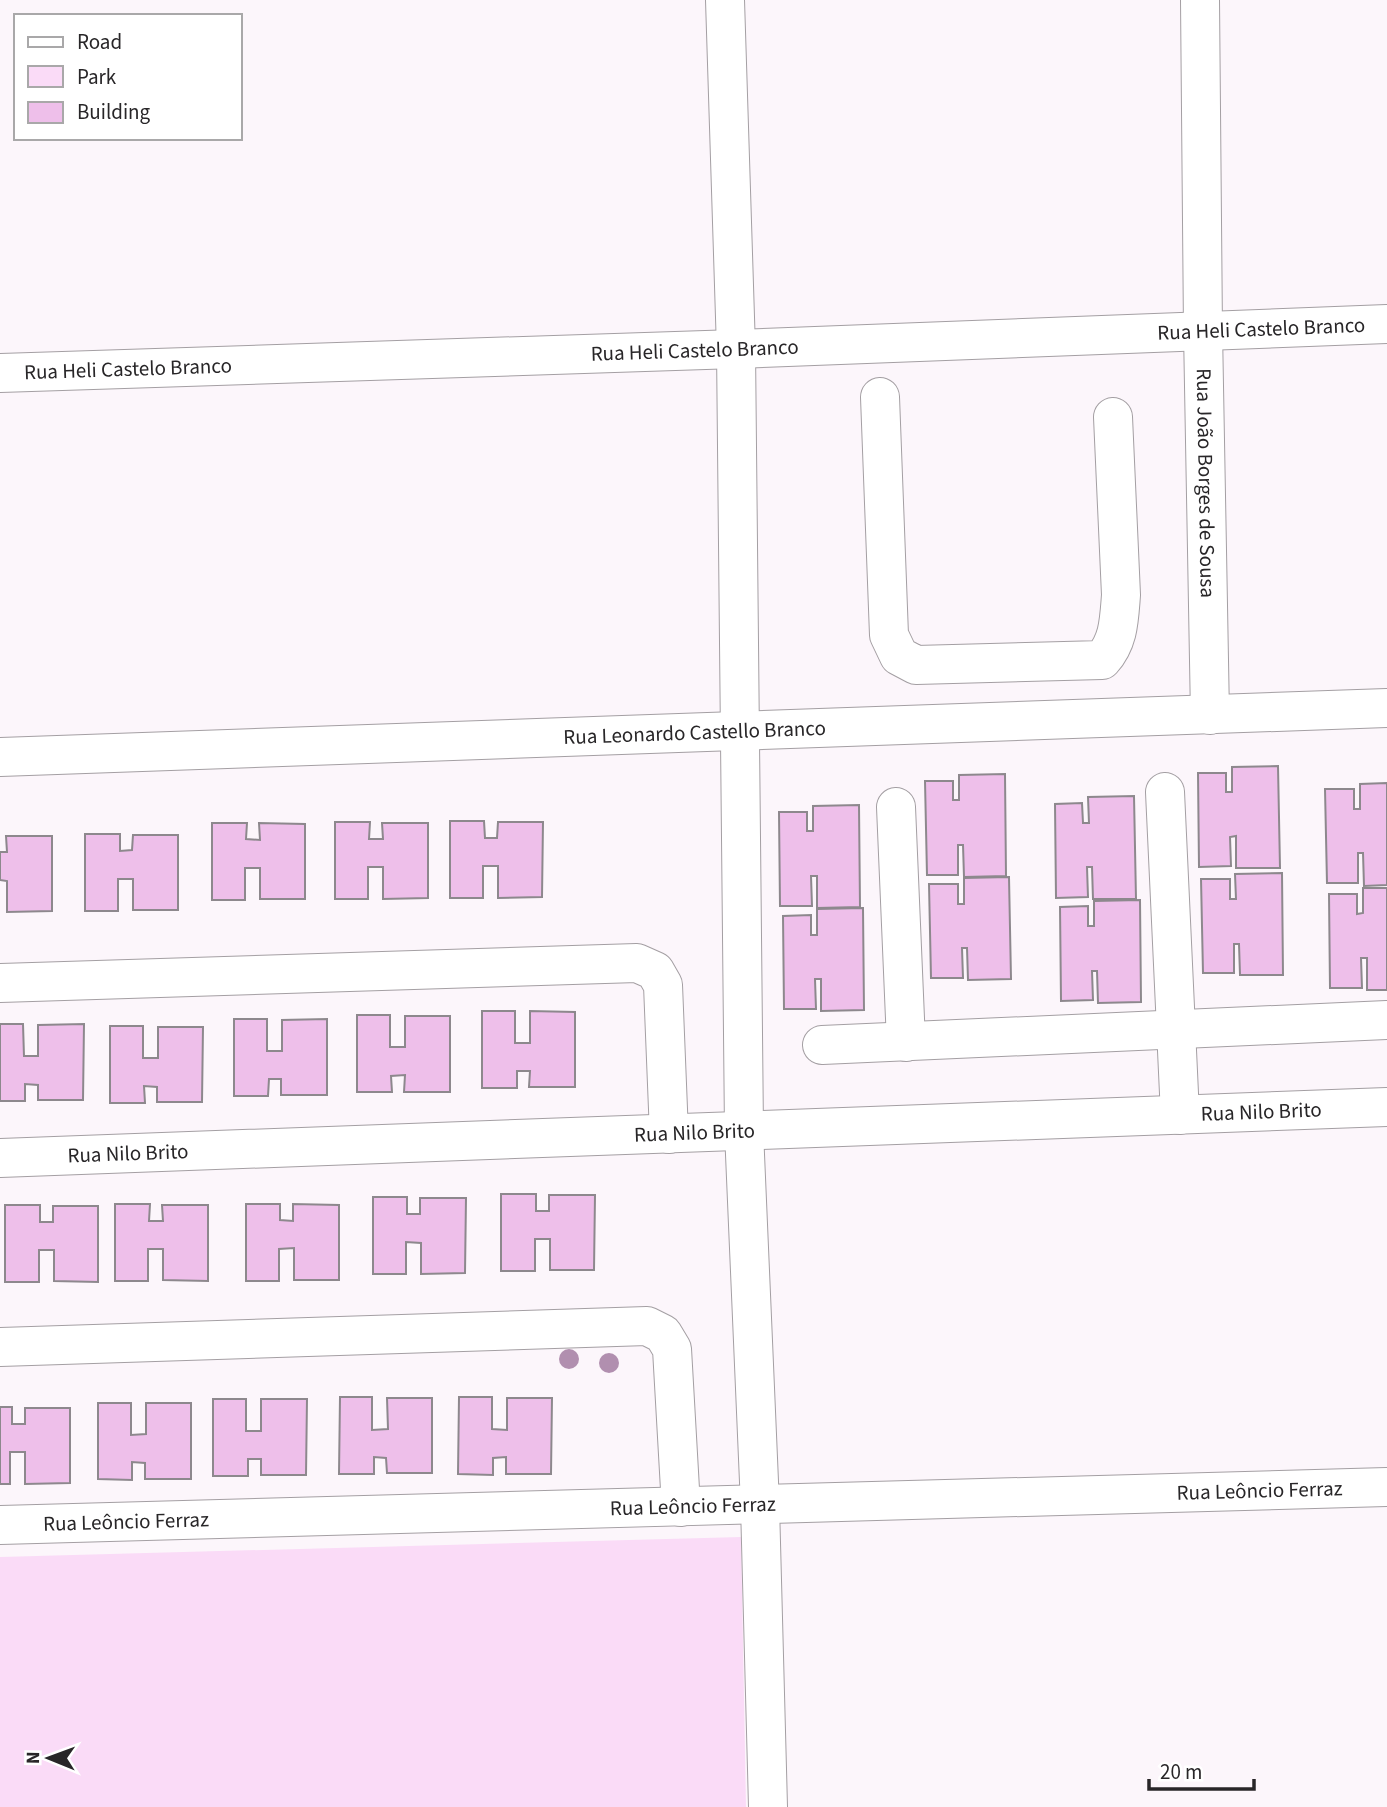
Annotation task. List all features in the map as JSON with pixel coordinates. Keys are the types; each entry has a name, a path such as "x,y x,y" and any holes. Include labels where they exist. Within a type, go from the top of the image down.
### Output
{"street":[{"path":"724,0 736,349 744,1131 760,1505 768,1807"},
{"name":"Rua João Borges de Sousa","path":"1200,0 1210,715"},
{"name":"Rua Heli Castelo Branco","path":"0,373 1387,324"},
{"path":"880,397 889,635 899,656 916,665 1102,660 1112,648 1121,595 1113,417"},
{"path":"1016,722 1018,663"},
{"name":"Rua Leonardo Castello Branco","path":"0,757 1387,708"},
{"path":"1165,792 1180,1115"},
{"path":"896,807 906,1042"},
{"path":"0,983 637,963 654,971 663,985 669,1134"},
{"path":"822,1045 1387,1020"},
{"name":"Rua Nilo Brito","path":"0,1158 1387,1107"},
{"path":"0,1347 647,1326 663,1334 672,1349 681,1507"},
{"name":"Rua Leôncio Ferraz","path":"0,1525 1387,1487"}],"green space":[{"path":"741,1537 746,1807 0,1807 0,1557"}],"building":[{"path":"1278,766 1280,868 1236,868 1236,836 1230,837 1231,866 1199,867 1198,773 1226,773 1226,792 1232,792 1232,767"},
{"path":"1005,774 1006,876 964,877 963,845 958,845 958,875 927,875 925,781 953,781 953,800 959,800 959,775"},
{"path":"1387,783 1387,885 1364,886 1363,853 1358,853 1358,883 1327,883 1325,789 1354,789 1354,809 1360,809 1360,784"},
{"path":"1134,796 1136,899 1093,899 1092,867 1087,867 1088,897 1056,898 1055,804 1082,803 1083,823 1089,823 1088,797"},
{"path":"859,805 860,907 817,908 817,876 811,876 812,906 780,906 779,812 807,812 807,831 813,831 813,806"},
{"path":"450,821 484,821 485,838 497,838 498,822 543,822 542,897 498,898 498,866 483,866 483,898 450,898"},
{"path":"335,822 370,822 369,839 383,839 382,823 428,823 428,898 383,899 383,867 368,867 368,899 335,899"},
{"path":"212,823 247,823 246,839 260,840 259,823 305,824 305,899 260,899 260,868 245,868 245,900 212,900"},
{"path":"85,834 120,834 120,851 132,850 133,835 178,835 178,910 133,910 133,879 118,879 118,911 85,911"},
{"path":"6,836 52,836 52,911 7,912 7,881 0,880 0,852 7,852"},
{"path":"1282,873 1283,975 1240,975 1239,944 1234,944 1234,973 1203,973 1201,879 1230,879 1230,899 1236,899 1235,874"},
{"path":"1009,877 1011,979 968,980 967,948 962,948 963,978 931,978 929,884 958,884 958,904 964,904 964,878"},
{"path":"1363,888 1387,888 1387,990 1367,990 1367,958 1361,958 1362,988 1330,988 1329,894 1357,894 1357,914 1363,913"},
{"path":"1140,900 1141,1002 1098,1003 1097,971 1092,971 1093,1000 1061,1001 1060,907 1088,906 1088,926 1094,926 1094,901"},
{"path":"863,908 864,1010 821,1011 821,979 815,979 816,1009 784,1009 783,916 811,915 811,935 817,935 817,909"},
{"path":"482,1011 515,1011 515,1043 530,1043 530,1011 575,1012 575,1087 529,1087 530,1071 517,1071 517,1088 482,1088"},
{"path":"357,1015 390,1015 390,1047 405,1047 405,1016 450,1016 450,1092 404,1092 405,1075 391,1076 392,1092 357,1092"},
{"path":"234,1019 267,1019 267,1051 282,1051 282,1020 327,1019 327,1095 281,1095 281,1079 269,1079 268,1096 234,1096"},
{"path":"0,1024 23,1024 24,1056 38,1056 38,1025 84,1024 83,1100 38,1100 38,1085 25,1084 25,1101 0,1101"},
{"path":"110,1026 143,1026 143,1058 158,1058 158,1027 203,1027 202,1102 157,1102 157,1087 144,1086 145,1103 110,1103"},
{"path":"501,1194 536,1194 536,1211 549,1211 549,1195 595,1195 594,1270 550,1270 550,1239 535,1239 535,1271 501,1271"},
{"path":"373,1197 407,1197 407,1214 420,1214 420,1198 466,1198 465,1273 421,1274 421,1243 406,1242 406,1274 373,1274"},
{"path":"115,1204 150,1204 149,1221 163,1221 162,1205 208,1205 208,1281 163,1280 163,1249 148,1249 148,1281 115,1281"},
{"path":"246,1204 280,1204 280,1220 293,1221 293,1204 339,1205 339,1280 294,1280 294,1248 279,1249 279,1281 246,1281"},
{"path":"5,1205 40,1205 40,1222 53,1222 53,1206 98,1206 98,1282 54,1281 54,1250 39,1250 39,1282 5,1282"},
{"path":"340,1397 372,1397 372,1430 388,1429 387,1398 432,1398 432,1473 387,1473 386,1458 374,1457 374,1474 339,1474"},
{"path":"459,1397 492,1397 492,1429 507,1430 507,1398 552,1398 551,1474 506,1474 506,1457 493,1458 493,1475 458,1474"},
{"path":"213,1399 246,1399 246,1431 261,1431 261,1399 307,1399 306,1475 261,1475 261,1459 248,1459 248,1476 213,1476"},
{"path":"98,1403 131,1403 131,1435 146,1434 146,1403 191,1403 191,1479 145,1479 145,1463 132,1462 132,1480 98,1479"},
{"path":"0,1407 12,1407 12,1424 25,1424 25,1408 70,1408 70,1483 25,1484 25,1452 10,1452 10,1484 0,1484"}]}
